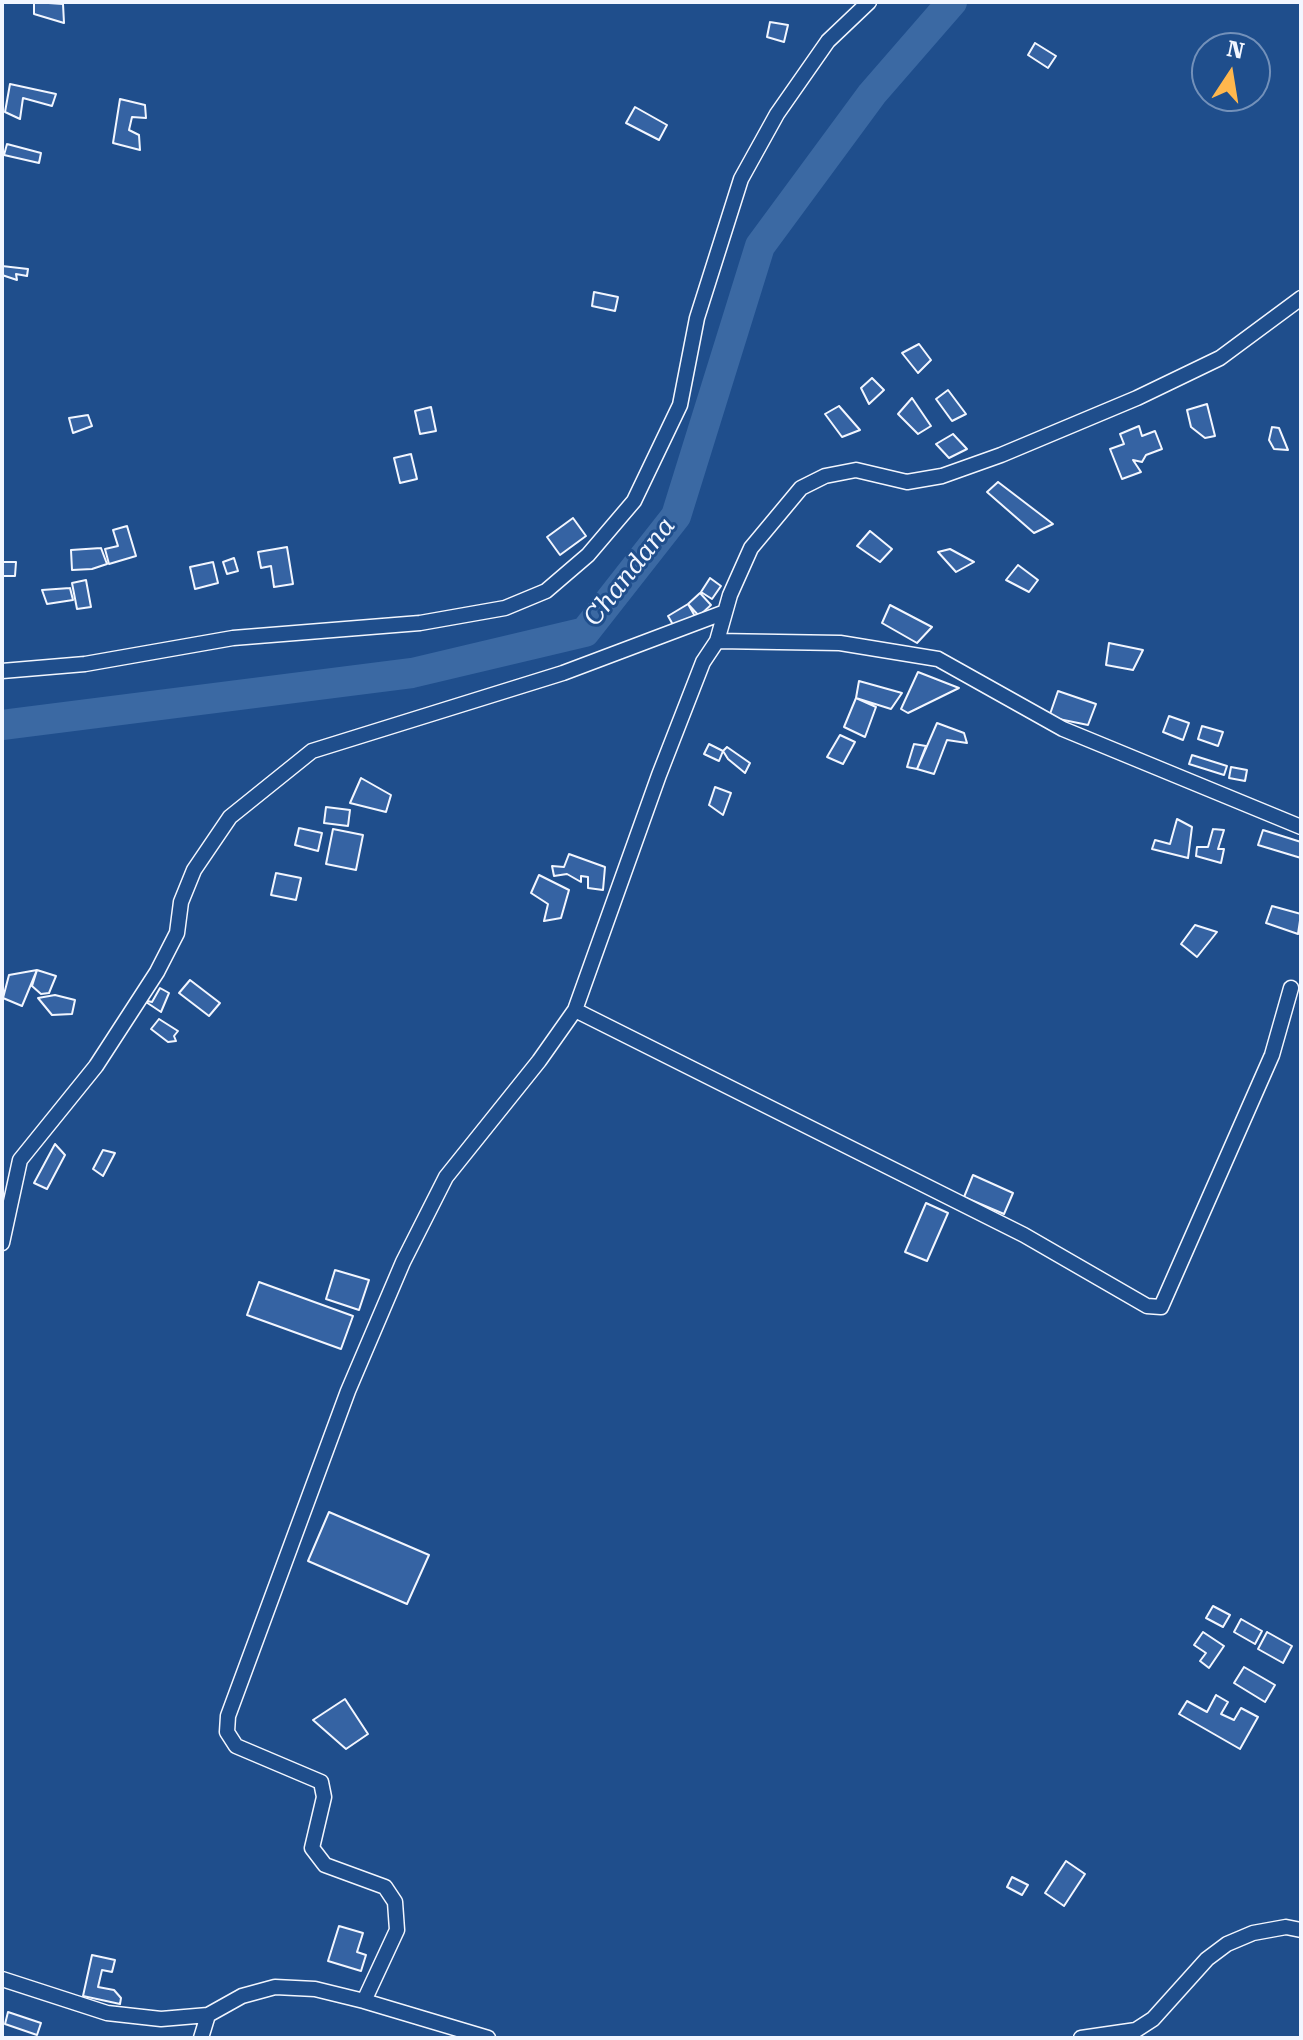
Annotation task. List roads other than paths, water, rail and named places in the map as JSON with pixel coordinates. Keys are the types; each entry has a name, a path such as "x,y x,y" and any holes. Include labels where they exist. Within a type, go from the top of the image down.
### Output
{"street":[{"path":"2,671 85,664 233,638 420,623 505,608 546,591 588,555 634,501 680,405 697,318 741,179 777,114 828,41 869,2"},
{"path":"364,2001 397,1930 395,1902 385,1887 325,1865 312,1848 324,1797 321,1782 236,1746 227,1732 228,1716 348,1391 403,1262 446,1177 530,1074 575,1010 659,775 703,662 717,641 725,612 751,548 801,488 825,476 856,470 907,482 930,478 1001,455 1137,398 1220,358 1301,298"},
{"path":"2,1243 20,1160 96,1066 157,972 177,933 181,902 194,870 230,817 312,751 563,673 725,612"},
{"path":"717,641 840,643 938,659 1063,729 1301,827"},
{"path":"575,1010 1024,1235 1147,1306 1161,1307 1272,1055 1291,988"},
{"path":"1081,2038 1136,2030 1153,2019 1207,1959 1227,1944 1253,1933 1286,1927 1301,1930"},
{"path":"2,1979 107,2013 161,2019 208,2015 242,1996 275,1987 315,1989 488,2038"},
{"path":"201,2038 208,2015"}],"waterway":[{"name":"Chandana","path":"2,725 412,673 585,632 676,516 760,246 872,94 952,2"}]}
